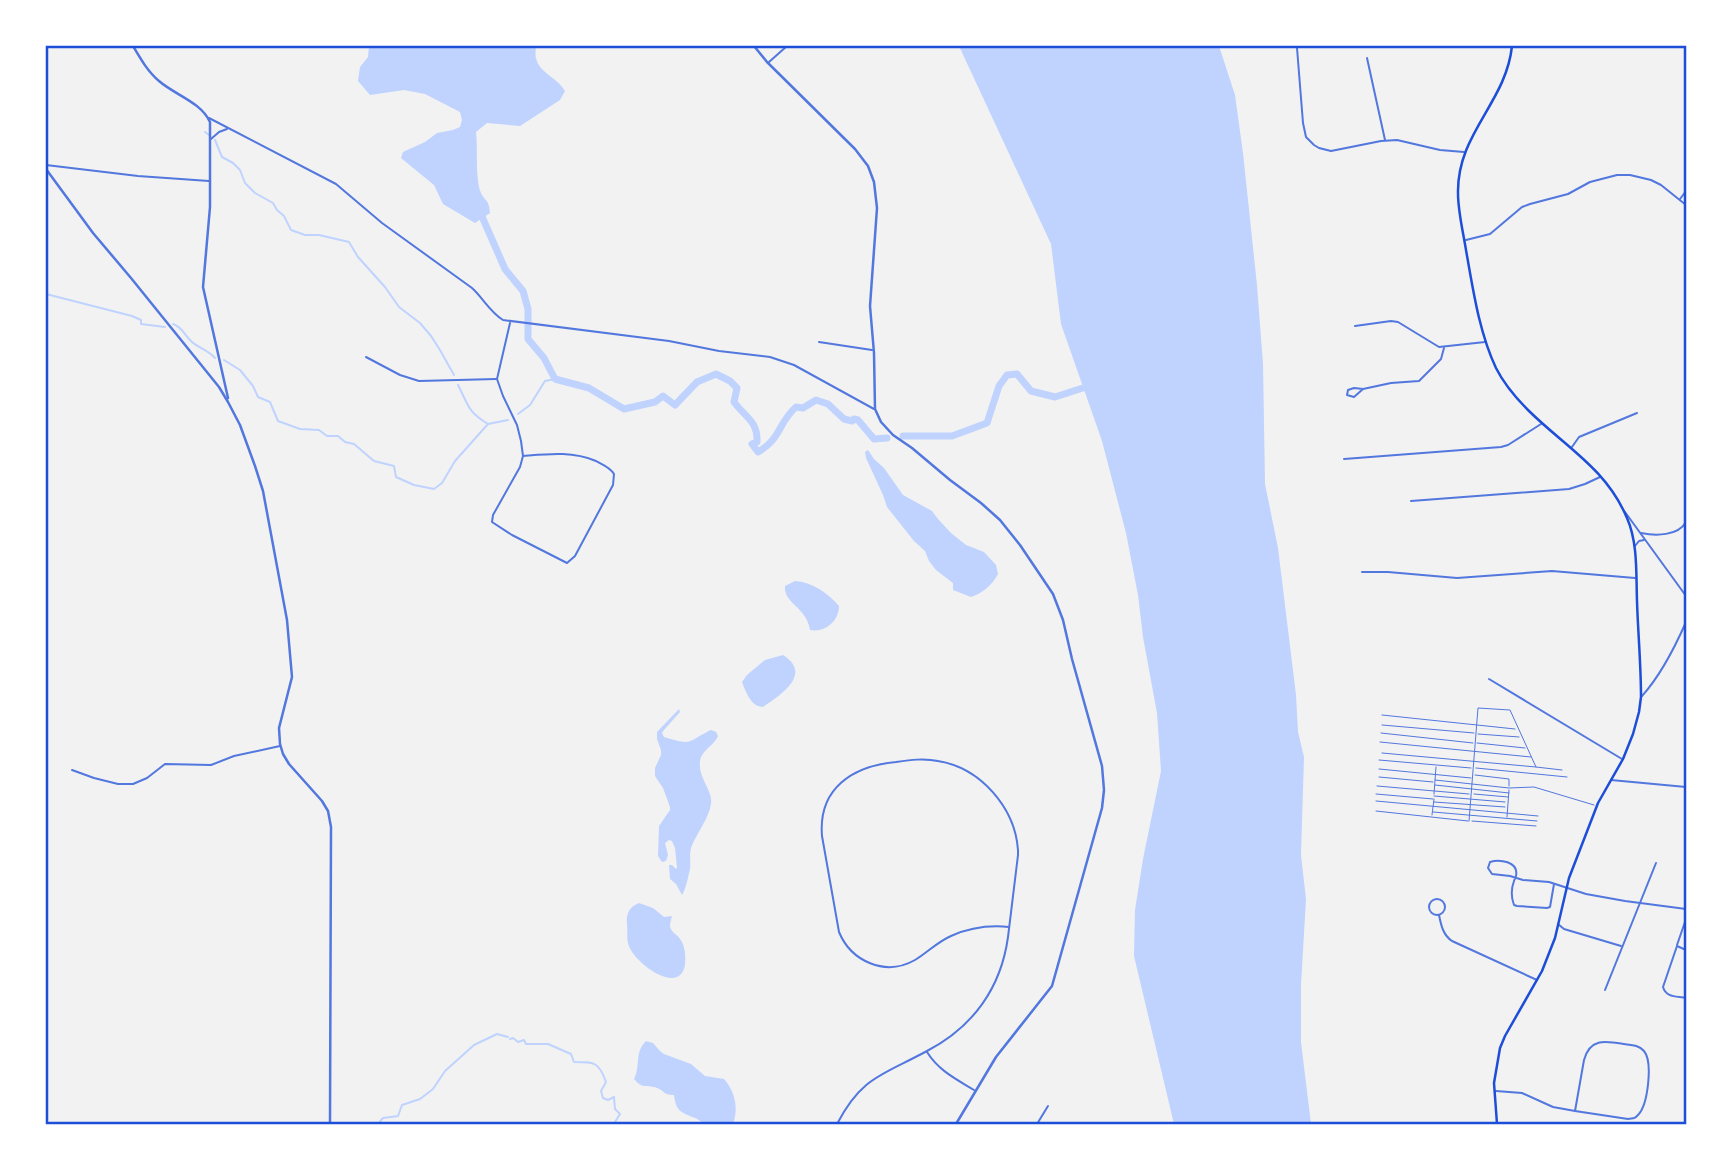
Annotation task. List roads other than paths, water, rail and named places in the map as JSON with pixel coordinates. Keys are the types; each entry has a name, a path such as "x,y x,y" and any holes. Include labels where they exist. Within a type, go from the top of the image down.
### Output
{"main road":[{"path":"1497,1125 1494,1091 1500,1048 1538,980 1555,938 1577,854 1597,806 1623,759 1636,724 1641,696 1634,547 1625,511 1601,476 1542,424 1502,379 1486,341 1477,306 1458,191 1465,152 1471,136 1507,74 1511,46"}],"street":[{"path":"133,46 157,80 208,117 336,184 382,223 472,288 499,318 510,322 669,341 770,357 794,365 875,409"},
{"path":"754,46 865,160 874,182 877,208 870,306 875,409 881,422 893,435 1000,520 1048,586 1063,620 1102,766 1102,807 1055,979 1049,991 996,1057 956,1125"},
{"path":"768,63 787,46"},
{"path":"1297,48 1306,137 1319,148 1331,151 1385,141 1405,141 1440,150 1465,152"},
{"path":"1367,58 1385,141"},
{"path":"208,117 211,140 203,287 229,402"},
{"path":"211,140 228,128"},
{"path":"46,167 209,181"},
{"path":"46,167 93,233 229,402 260,481 286,612 292,661 292,677 279,728 280,746 289,764 322,801 328,811 331,827 330,1125"},
{"path":"1465,241 1490,234 1522,207 1568,194 1590,182 1609,176 1630,175 1651,180 1686,205"},
{"path":"1679,200 1686,191"},
{"path":"510,322 497,379 517,425 523,456 492,522 567,563 575,556 613,485 614,474 603,465 575,454 523,456"},
{"path":"1355,326 1398,322 1431,344 1444,348 1486,341"},
{"path":"819,342 873,350"},
{"path":"1363,389 1419,381 1441,359 1444,348"},
{"path":"366,357 400,375 419,381 497,379"},
{"path":"1571,448 1579,437 1637,413"},
{"path":"1344,459 1501,447 1542,424"},
{"path":"1411,501 1569,489 1601,476"},
{"path":"1625,511 1686,595"},
{"path":"1640,533 1677,531 1683,528 1686,522"},
{"path":"1634,547 1639,541 1646,540"},
{"path":"1362,572 1457,578 1560,571 1636,578"},
{"path":"1641,696 1663,666 1686,622"},
{"path":"1489,679 1623,759"},
{"path":"72,769 118,784 133,784 147,778 165,764 211,765 234,756 280,746"},
{"path":"837,1125 851,1100 871,1080 945,1041 963,1027 986,1001 1001,970 1007,948 1018,855 1016,831 1001,802 964,769 944,762 915,760 878,764 864,768 845,779 834,790 823,814 822,835 839,932 845,944 857,957 877,966 895,967 916,959 958,933 983,927 1009,927"},
{"path":"1610,780 1686,787"},
{"path":"1554,884 1550,907 1517,906 1512,899 1513,882 1516,878 1516,870 1508,862 1494,860 1488,864 1488,871 1492,874 1516,878 1554,884 1586,894 1686,909"},
{"path":"1605,990 1656,863"},
{"path":"1436,900 1443,902 1445,906 1439,915 1430,910 1431,903 1436,900"},
{"path":"1439,915 1448,939 1538,980"},
{"path":"1686,919 1663,987 1669,995 1686,998"},
{"path":"1558,924 1564,929 1622,946"},
{"path":"1677,946 1686,950"},
{"path":"1494,1091 1522,1093 1553,1107 1575,1111 1628,1119 1633,1119 1644,1105 1647,1091 1648,1061 1644,1050 1603,1041 1589,1048 1575,1111"},
{"path":"927,1052 939,1068 976,1091"},
{"path":"1037,1125 1048,1106"}],"lane":[{"path":"1469,821 1478,708 1510,710 1536,766"},
{"path":"1382,716 1518,730"},
{"path":"1382,725 1522,738"},
{"path":"1381,733 1527,748"},
{"path":"1380,742 1531,757"},
{"path":"1382,753 1562,770"},
{"path":"1432,817 1437,757"},
{"path":"1379,760 1567,778"},
{"path":"1379,769 1472,778"},
{"path":"1473,774 1508,779 1506,824"},
{"path":"1379,778 1541,788 1597,806"},
{"path":"1435,782 1508,793"},
{"path":"1377,786 1508,797"},
{"path":"1376,794 1507,807"},
{"path":"1434,799 1507,802"},
{"path":"1376,801 1538,816"},
{"path":"1376,811 1536,826"},
{"path":"1433,812 1538,821"}],"water":[{"path":"369,46 536,46 538,63 565,91 560,100 520,126 487,123 476,132 479,187 490,213 475,223 443,204 434,185 401,158 403,152 437,133 460,127 460,112 425,94 404,90 370,95 358,81 360,67 368,57"},
{"path":"959,46 1219,46 1235,95 1257,285 1263,364 1265,484 1278,548 1298,732 1304,757 1301,855 1306,899 1301,1042 1311,1124 1174,1124 1134,956 1135,910 1161,771 1157,713 1126,533 1102,441 1061,324 1051,244"},
{"path":"868,450 903,495 932,511 951,533 966,545 984,552 996,565 998,574 987,588 971,597 953,590 953,583 936,570 925,551 887,507 866,458 865,452"},
{"path":"795,581 819,589 839,606 837,617 826,628 810,630 806,618 788,598 785,586"},
{"path":"783,655 795,669 795,677 785,690 763,707 755,705 742,682 765,660"},
{"path":"679,709 680,712 662,733 664,737 689,741 711,730 718,736 701,758 701,773 711,803 691,848 690,869 682,895 670,879 669,865 677,868 672,841 665,843 668,855 666,861 662,862 658,856 659,826 670,807 655,776 655,768 661,755 657,732"},
{"path":"639,903 653,908 664,917 672,916 671,928 682,942 685,958 681,974 674,978 647,967 629,946 628,914"},
{"path":"646,1041 653,1043 664,1054 691,1064 705,1076 724,1079 735,1100 733,1124 705,1124 680,1110 674,1095 637,1082 634,1079 639,1055"}],"waterway":[{"path":"205,132 209,135"},
{"path":"215,140 222,157 240,170 245,183 255,193 273,203 291,230 349,242 399,307 420,323 431,336 454,375"},
{"path":"480,212 505,269 523,291 528,309 528,339 544,358 555,379 589,388 624,409 655,402 663,396 675,405 697,382 716,374 737,388 734,402 753,424 757,442 752,444 758,452 771,442 796,407 803,408 816,400 828,404 844,419 858,420 874,439 887,438"},
{"path":"46,294 132,316 141,320 141,324 165,327"},
{"path":"173,324 193,343 215,358"},
{"path":"224,360 240,370 258,397 270,402 278,421 300,429 319,430 327,436 338,436 345,442 354,444 374,461 394,466 396,477 414,485 434,489 442,483 455,461 488,424 508,420"},
{"path":"903,436 952,436 987,423 999,386 1007,375 1017,374 1031,391 1055,397 1092,385"},
{"path":"518,414 530,405 545,381 555,379"},
{"path":"458,385 472,411 488,424"},
{"path":"378,1124 383,1118 398,1116 402,1105 420,1099 433,1089 445,1071 474,1045 497,1034 508,1037"},
{"path":"510,1039 518,1042 524,1040 526,1044 548,1044 571,1054 574,1062 595,1064 606,1082 601,1091 603,1098 608,1100 614,1097 615,1109 620,1114 615,1122 617,1124"}]}
